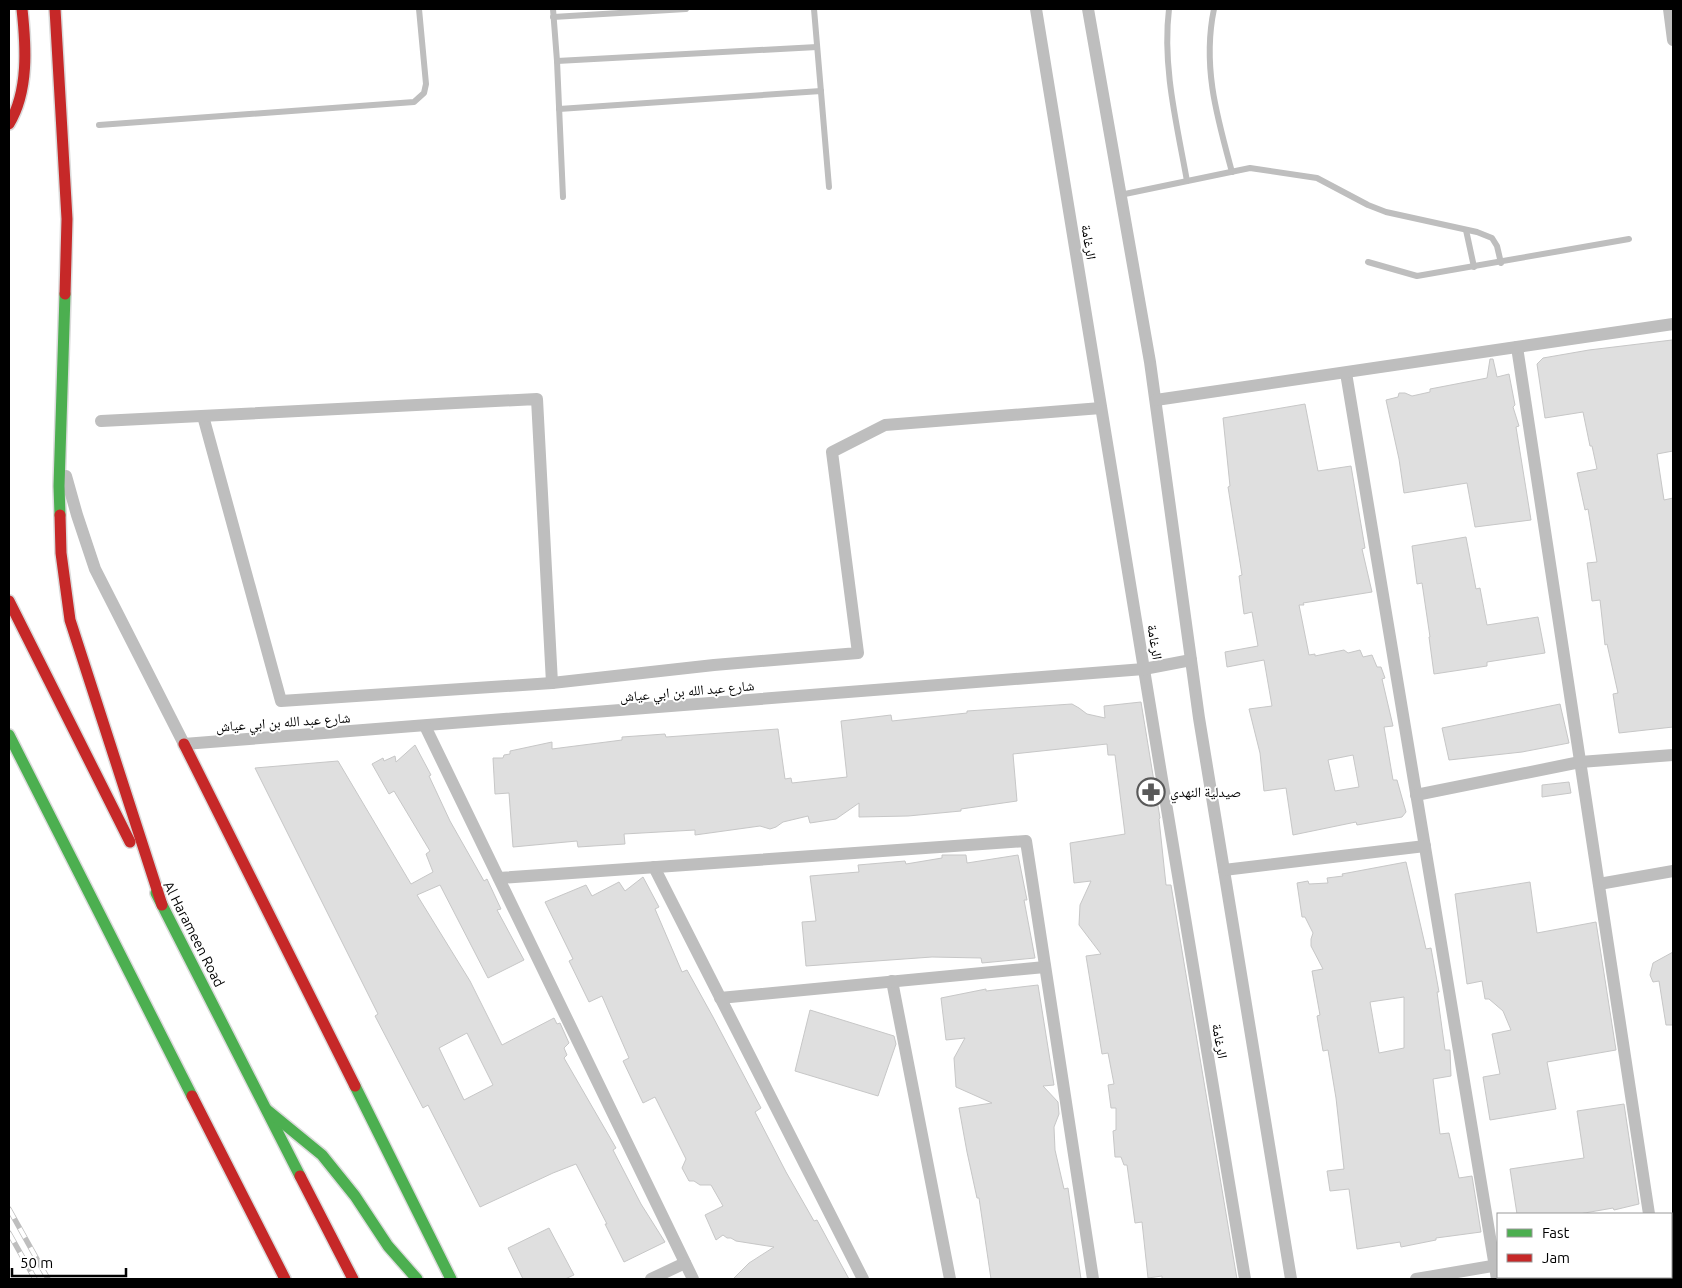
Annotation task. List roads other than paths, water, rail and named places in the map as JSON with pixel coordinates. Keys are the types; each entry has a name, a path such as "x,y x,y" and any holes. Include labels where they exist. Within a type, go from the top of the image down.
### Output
{"main road":[{"path":"9,124 15,117 24,71 22,9"},
{"path":"55,9 67,219 59,486 61,553 70,620 162,905"},
{"name":"Al Harameen Road","path":"9,601 353,1279"},
{"path":"9,735 285,1279"},
{"path":"184,744 451,1279"},
{"path":"9,758 42,800"},
{"path":"266,1109 322,1155 355,1196 388,1246 417,1279"}],"street":[{"name":"الرغامة","path":"1036,9 1245,1279"},
{"path":"1088,9 1156,400 1191,660 1291,1279"},
{"path":"1669,9 1673,40"},
{"path":"1156,400 1673,324"},
{"path":"1517,347 1649,1213"},
{"path":"1346,373 1497,1279"},
{"path":"101,421 538,399 552,683"},
{"path":"203,416 281,701 552,683 714,665 858,653 832,452 885,425 1101,408"},
{"path":"60,451 76,515 95,569 184,744"},
{"name":"شارع عبد الله بن ابي عياش","path":"184,744 1144,669 1191,660"},
{"path":"426,726 693,1279"},
{"path":"1416,795 1580,762 1673,755"},
{"path":"499,878 1026,841 1093,1279"},
{"path":"1224,870 1425,846"},
{"path":"654,867 863,1279"},
{"path":"1599,884 1673,872"},
{"path":"720,998 1045,967"},
{"path":"892,981 950,1279"},
{"path":"651,1279 685,1262"},
{"path":"1416,1279 1496,1266"}],"lane":[{"path":"99,124 414,102 424,93 426,84 419,9"},
{"path":"553,9 563,196"},
{"path":"554,17 686,9"},
{"path":"814,9 828,187"},
{"path":"1169,9 1167,25 1170,85 1187,181"},
{"path":"1214,9 1210,69 1214,104 1232,172"},
{"path":"557,61 817,47"},
{"path":"559,109 821,92"},
{"path":"1120,195 1250,168 1317,178 1368,205 1386,212 1477,232 1492,238 1497,246 1501,263"},
{"path":"1466,230 1474,267"},
{"path":"1368,262 1418,276 1501,263 1629,239"}],"railway":[{"path":"9,1209 48,1279"},
{"path":"9,1233 35,1279"}],"place":[{"name":"صيدلية النهدي","path":"1151,792"}]}
